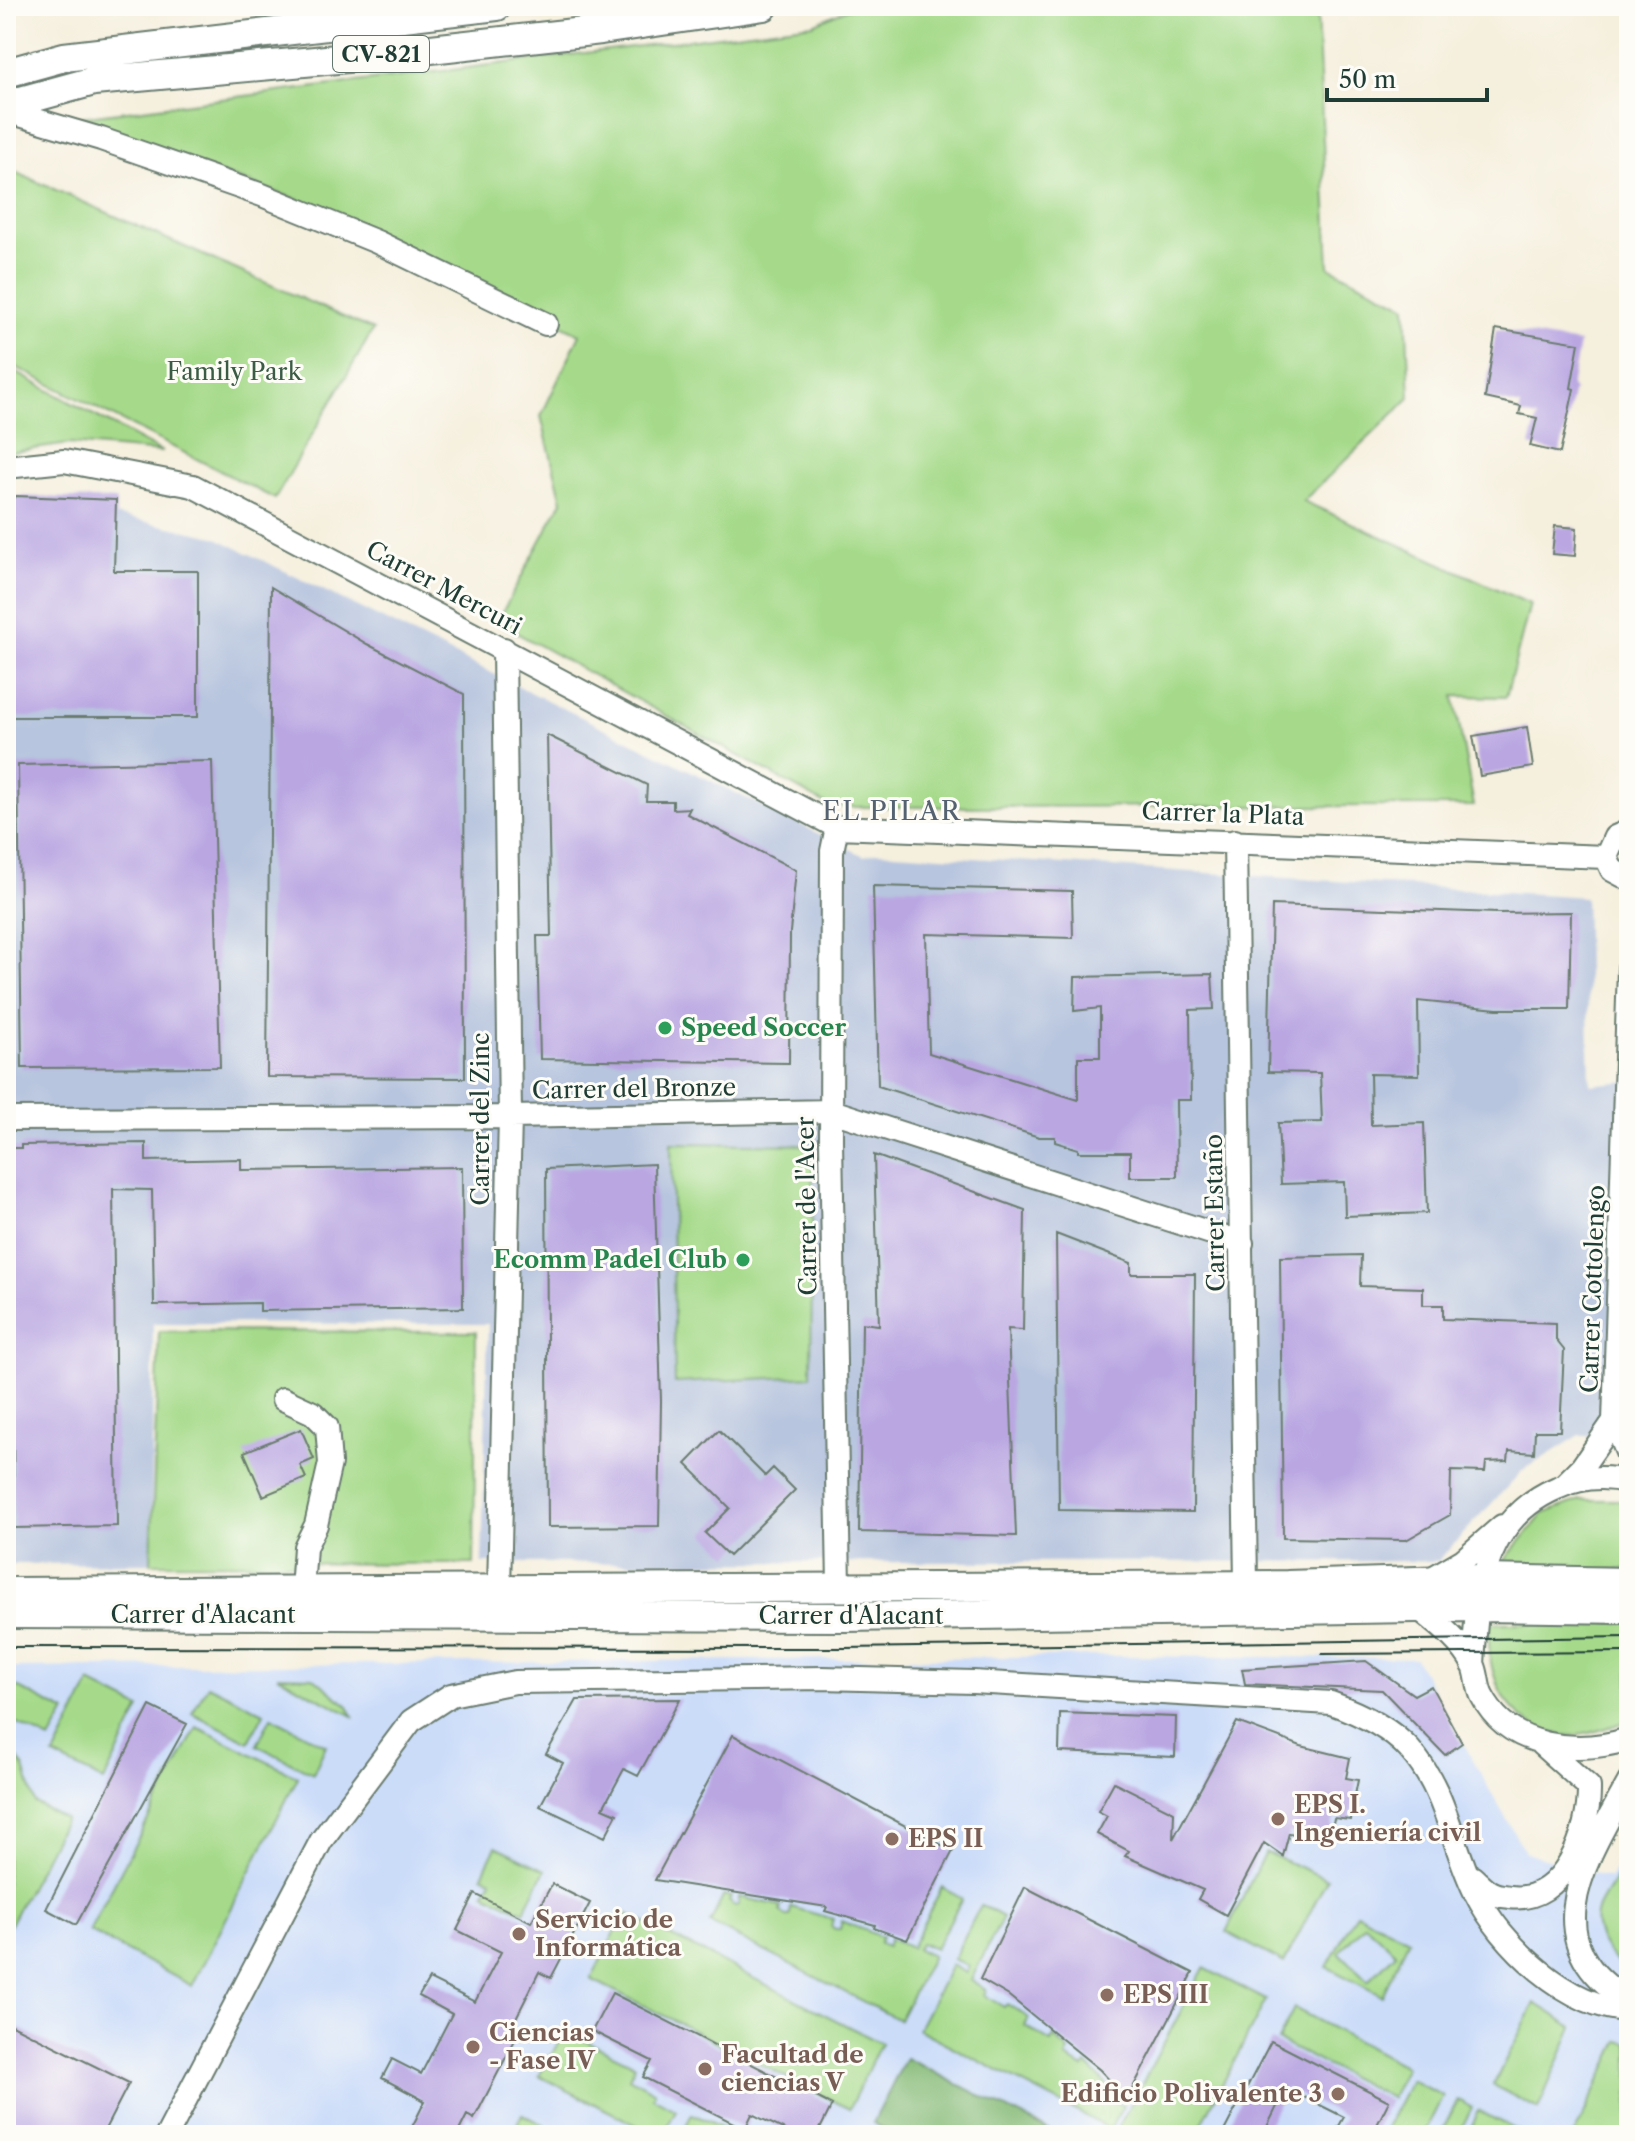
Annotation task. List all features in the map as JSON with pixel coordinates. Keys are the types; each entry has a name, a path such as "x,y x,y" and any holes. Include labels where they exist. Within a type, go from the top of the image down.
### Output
{"main road":[{"name":"CV-821","path":"6,73 64,57 497,6"},
{"name":"CV-821","path":"6,108 94,81 359,57 761,7"},
{"name":"Carrer d'Alacant","path":"6,1592 1246,1584 1482,1579 1629,1582"},
{"name":"Carrer d'Alacant","path":"6,1614 846,1617 1477,1607 1629,1609"}],"street":[{"path":"6,108 262,195 377,242 546,324"},
{"name":"Carrer Mercuri","path":"6,467 64,461 193,486 837,827"},
{"name":"Carrer del Zinc","path":"499,1589 510,1117 504,649"},
{"name":"Carrer la Plata","path":"837,827 1606,857"},
{"name":"Carrer de l'Acer","path":"837,827 832,851 832,1111 839,1586"},
{"path":"1629,831 1615,837 1606,857 1612,870 1629,879"},
{"name":"Carrer Estaño","path":"1235,841 1246,1584"},
{"name":"Carrer Cottolengo","path":"1614,1421 1624,1309 1629,968"},
{"name":"Carrer del Bronze","path":"6,1119 510,1117 832,1111 1242,1243"},
{"path":"283,1399 313,1413 327,1427 330,1463 316,1525 305,1547 302,1591"},
{"path":"1614,1421 1629,1457"},
{"path":"1564,1485 1582,1467 1614,1421"},
{"path":"1427,1581 1463,1560 1536,1497 1583,1478 1629,1482"},
{"path":"1506,1523 1482,1579 1473,1665 1481,1694 1493,1712 1512,1730 1540,1744 1589,1787 1626,1794 1578,1881 1573,1913 1575,1938 1589,1968 1629,2000"},
{"path":"1418,1608 1444,1629 1473,1665"},
{"path":"167,2135 321,1841 369,1773 411,1721 432,1706 451,1695 515,1682 823,1678 973,1682 1331,1703 1358,1713 1408,1748 1439,1795 1466,1872 1485,1909 1537,1968 1586,2000 1629,2010"},
{"path":"1540,1744 1572,1746 1629,1739"},
{"path":"1466,1872 1493,1894 1522,1898 1554,1884 1587,1825 1589,1787"}],"shaded area":[{"path":"50,501 215,537 864,856 878,852 1585,897 1590,1085 1629,1081 1629,1444 1580,1435 1522,1471 1438,1561 482,1563 488,1324 153,1323 151,1563 6,1564 6,509"},
{"path":"1110,1656 1415,1658 1525,1852 1610,1878 1629,1844 1629,2135 6,2135 6,1668"}],"green space":[{"path":"854,6 1289,6 1317,13 1329,267 1406,306 1410,398 1303,501 1530,604 1506,697 1454,696 1474,806 831,807 497,622 562,501 541,416 580,334 299,200 64,119 813,24"},
{"name":"Family Park","path":"6,168 373,330 275,499 6,362"},
{"path":"6,367 162,452 69,444 6,453"},
{"name":"Ecomm Padel Club","path":"671,1143 813,1145 811,1376 675,1383"},
{"path":"159,1331 476,1332 474,1564 151,1563"},
{"path":"1580,1500 1618,1500 1629,1507 1629,1570 1497,1569 1543,1514"},
{"path":"1629,1622 1629,1720 1571,1736 1543,1729 1513,1709 1495,1679 1489,1642 1490,1623"},
{"path":"277,1676 313,1677 348,1706 353,1716"},
{"path":"9,1683 66,1712 50,1740 6,1718"},
{"path":"90,1683 140,1708 104,1781 54,1756"},
{"path":"208,1685 264,1713 249,1742 192,1713"},
{"path":"271,1717 326,1745 313,1774 257,1745"},
{"path":"197,1727 298,1777 192,1986 89,1931"},
{"path":"6,1741 24,1768 35,1803 65,1819 6,1932"},
{"path":"496,1846 545,1870 524,1912 485,1893 492,1880 482,1875"},
{"path":"1265,1852 1327,1879 1284,1963 1226,1932"},
{"path":"1629,1858 1629,1972 1603,1944 1598,1935 1596,1916 1601,1901"},
{"path":"942,1887 962,1899 935,1949 920,1943 917,1949 932,1956 899,2020 710,1923 724,1895 731,1897 729,1901 734,1906 739,1905 739,1897 781,1906 780,1911 785,1916 790,1916 791,1907 833,1919 831,1926 835,1929 840,1929 842,1921 882,1937 879,1943 887,1947 890,1939 911,1948"},
{"path":"981,1905 1003,1917 971,1980 986,1990 984,1995 1004,2007 1007,2004 1029,2018 1025,2026 1051,2042 1054,2037 1069,2051 1066,2058 1084,2068 1086,2064 1108,2086 1104,2096 1123,2106 1110,2129 918,2029 951,1965 966,1973 969,1966 953,1959"},
{"path":"625,1913 881,2043 849,2109 591,1979"},
{"path":"1356,1913 1409,1939 1382,1996 1327,1967","holes":["1365,1924 1396,1953 1368,1981 1339,1952"]},
{"path":"1204,1968 1266,2000 1196,2135 1122,2135 1116,2132"},
{"path":"1535,2003 1573,2027 1538,2109 1493,2085"},
{"path":"1294,2008 1406,2067 1391,2098 1278,2041"},
{"path":"565,2031 635,2065 629,2077 655,2092 653,2097 676,2110 663,2135 656,2135 539,2076"},
{"path":"1619,2041 1629,2043 1629,2135 1574,2135"},
{"path":"906,2058 1058,2135 896,2135 873,2123"},
{"path":"1411,2080 1443,2096 1423,2135 1382,2135"},
{"path":"1458,2100 1472,2108 1458,2135 1441,2133"},
{"path":"1479,2111 1526,2135 1467,2135"},
{"path":"523,2114 562,2135 510,2135"},
{"path":"692,2114 740,2135 681,2135"}],"building":[{"path":"1496,329 1579,343 1571,388 1574,389 1560,453 1530,446 1537,418 1519,414 1521,406 1485,398"},
{"path":"16,496 116,500 114,571 198,571 198,717 9,717 6,505"},
{"path":"1555,526 1577,528 1575,556 1552,554"},
{"path":"271,587 367,644 464,694 465,1078 267,1077"},
{"path":"1527,727 1533,767 1480,776 1473,736"},
{"path":"547,735 647,785 646,801 673,801 673,809 690,808 687,814 796,870 790,932 789,1063 540,1059 537,936 551,936"},
{"path":"212,761 220,1067 22,1068 18,765"},
{"path":"873,886 1072,891 1073,938 926,934 929,1053 1078,1100 1078,1057 1100,1057 1100,1008 1074,1011 1075,977 1212,974 1214,1009 1190,1010 1191,1100 1176,1100 1177,1177 1130,1177 1130,1152 1078,1152 1078,1149 1055,1142 1055,1137 1039,1137 878,1086"},
{"path":"1272,905 1498,913 1571,912 1569,1009 1497,1009 1418,1001 1419,1075 1370,1074 1371,1125 1424,1123 1427,1213 1345,1216 1344,1182 1281,1184 1278,1123 1322,1122 1320,1073 1268,1072"},
{"path":"146,1143 146,1161 241,1159 241,1170 462,1167 463,1308 260,1311 260,1303 154,1305 152,1190 113,1189 117,1526 14,1528 10,1148 21,1148 21,1145"},
{"path":"874,1155 1025,1210 1023,1330 1008,1329 1016,1536 859,1532 862,1323 879,1325"},
{"path":"654,1164 661,1401 659,1526 548,1527 546,1169"},
{"path":"1056,1234 1131,1263 1131,1274 1195,1274 1193,1512 1059,1510"},
{"path":"1361,1255 1360,1286 1423,1288 1423,1305 1443,1305 1443,1319 1556,1323 1556,1340 1564,1350 1560,1431 1535,1431 1534,1453 1509,1451 1508,1461 1486,1462 1485,1472 1451,1471 1450,1515 1406,1540 1283,1538 1280,1257"},
{"path":"301,1429 314,1459 300,1465 306,1478 263,1496 244,1452"},
{"path":"719,1430 765,1476 773,1468 795,1490 729,1556 705,1533 730,1508 686,1464"},
{"path":"1366,1661 1414,1695 1431,1686 1462,1743 1445,1755 1382,1690 1245,1684 1242,1669"},
{"path":"680,1699 638,1776 624,1769 603,1808 617,1814 605,1837 540,1806 563,1763 546,1754 577,1700"},
{"path":"150,1706 187,1724 76,1925 46,1909"},
{"path":"1060,1713 1176,1717 1175,1757 1059,1752"},
{"name":"EPS I. Ingeniería civil","path":"1237,1722 1301,1746 1350,1758 1346,1778 1358,1780 1350,1820 1334,1818 1330,1839 1289,1833 1283,1856 1264,1843 1226,1915 1198,1899 1203,1890 1125,1856 1129,1851 1097,1834 1107,1816 1098,1811 1114,1782 1174,1812 1173,1839"},
{"name":"EPS II","path":"733,1735 953,1851 907,1940 874,1928 875,1925 825,1911 827,1907 655,1880"},
{"name":"Ciencias - Fase IV","path":"552,1884 590,1903 551,1978 539,1972 509,2032 517,2036 474,2119 467,2115 457,2135 408,2135 425,2101 382,2078 392,2059 421,2074 452,2014 419,1996 429,1979 475,2002 501,1952 457,1930 475,1894 531,1922"},
{"name":"EPS III","path":"1025,1887 1193,1973 1127,2099 1100,2070 1009,1996 980,1979"},
{"name":"Facultad de ciencias V","path":"612,1993 832,2105 817,2135 795,2135 752,2114 745,2129 643,2077 652,2061 592,2031"},
{"path":"6,2022 129,2083 102,2135 6,2135"},
{"name":"Edificio Polivalente 3","path":"1271,2041 1389,2101 1372,2135 1334,2135 1344,2117 1286,2088 1263,2135 1222,2135"}],"tram line":[{"path":"6,1647 844,1648 1629,1637"},
{"path":"1322,1654 1629,1652"}],"place":[{"name":"Speed Soccer","path":"665,1028"},
{"name":"Ecomm Padel Club","path":"743,1260"},
{"name":"EPS I. Ingeniería civil","path":"1278,1819"},
{"name":"EPS II","path":"892,1839"},
{"name":"Servicio de Informática","path":"519,1934"},
{"name":"EPS III","path":"1107,1995"},
{"name":"Ciencias - Fase IV","path":"473,2047"},
{"name":"Facultad de ciencias V","path":"705,2069"},
{"name":"Edificio Polivalente 3","path":"1338,2094"}],"district":[{"name":"EL PILAR","path":"892,811"}]}
